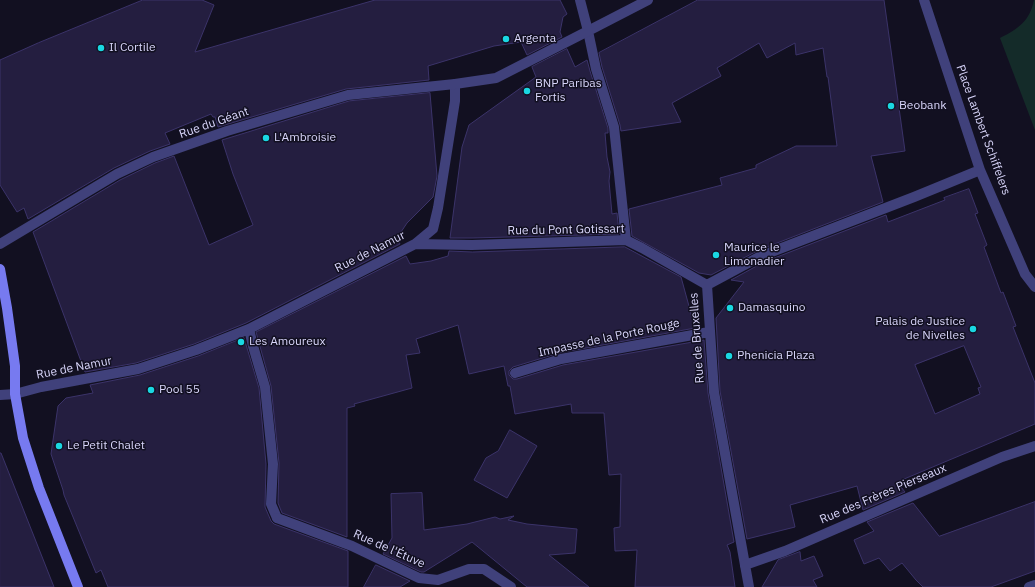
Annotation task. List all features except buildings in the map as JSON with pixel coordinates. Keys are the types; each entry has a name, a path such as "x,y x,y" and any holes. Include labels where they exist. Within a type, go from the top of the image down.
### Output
{"main road":[{"path":"0,269 15,366 15,394 23,438 39,488 78,587"}],"street":[{"path":"580,0 596,69 614,127 626,240"},
{"path":"455,84 496,78 648,0"},
{"name":"Place Lambert Schiffelers","path":"924,0 980,170 1025,274 1035,287"},
{"name":"Rue du Géant","path":"0,244 117,174 154,157 227,131 348,95 455,84"},
{"name":"Rue de Namur","path":"0,395 15,394 41,387 138,369 196,350 249,329 415,244 433,229 438,208 455,101 455,84"},
{"name":"Rue de Bruxelles","path":"749,587 714,392 706,285 761,256 980,170"},
{"name":"Rue du Pont Gotissart","path":"415,244 472,245 626,240 706,285"},
{"name":"Rue de l'Étuve","path":"249,329 265,387 273,464 270,504 277,518 352,546 418,578 438,580 469,569 484,569 511,587"},
{"name":"Impasse de la Porte Rouge","path":"515,373 561,359 709,332"},
{"name":"Rue des Frères Pierseaux","path":"745,565 785,550 1002,457 1033,446"},
{"path":"1029,587 1035,585"}],"green space":[{"path":"1034,0 1035,130 1000,38 1018,28 1022,24 1030,14"}],"place":[{"name":"Argenta","path":"506,39"},
{"name":"Il Cortile","path":"101,48"},
{"name":"BNP Paribas Fortis","path":"527,91"},
{"name":"Beobank","path":"891,106"},
{"name":"L'Ambroisie","path":"266,138"},
{"name":"Maurice le Limonadier","path":"716,255"},
{"name":"Damasquino","path":"730,308"},
{"name":"Palais de Justice de Nivelles","path":"973,329"},
{"name":"Les Amoureux","path":"241,342"},
{"name":"Phenicia Plaza","path":"729,356"},
{"name":"Pool 55","path":"151,390"},
{"name":"Le Petit Chalet","path":"59,446"}]}
